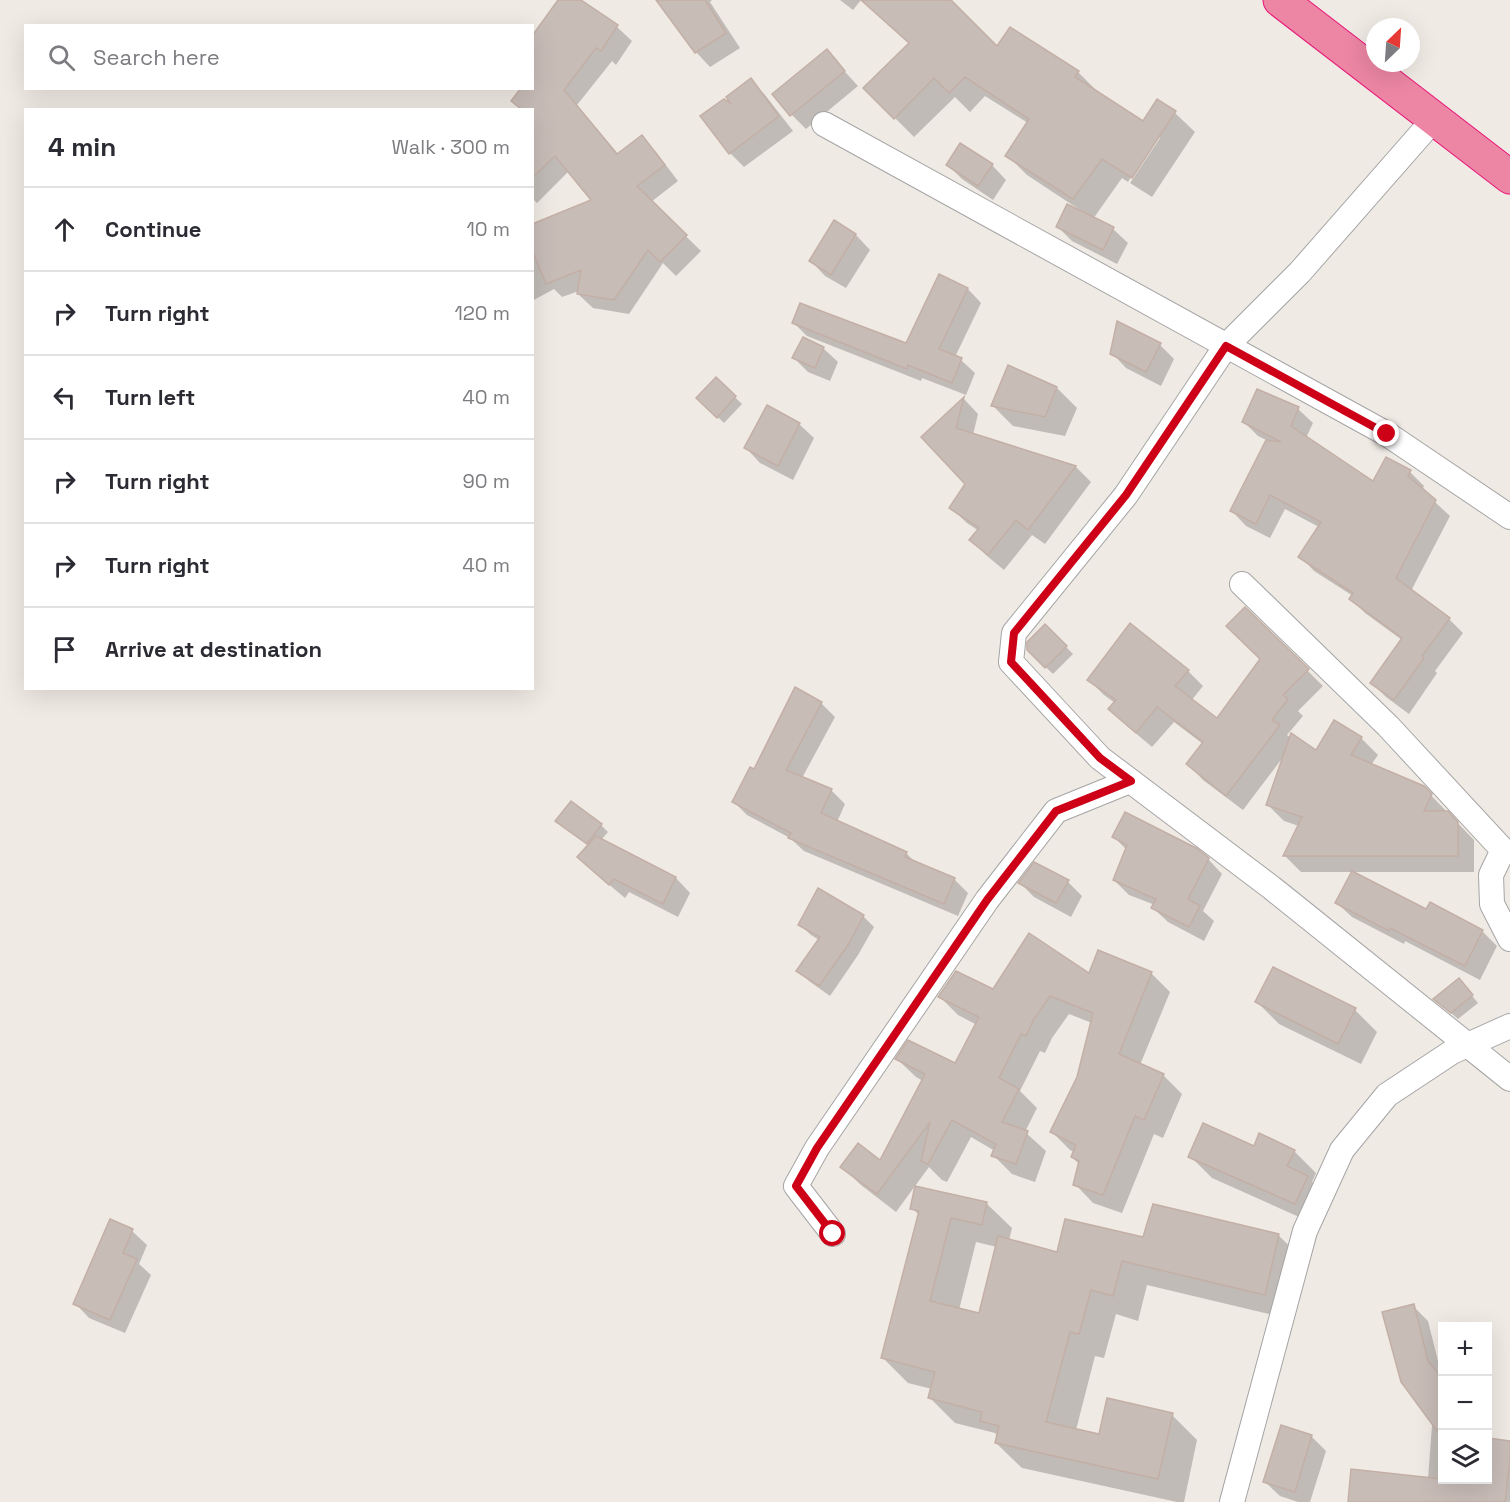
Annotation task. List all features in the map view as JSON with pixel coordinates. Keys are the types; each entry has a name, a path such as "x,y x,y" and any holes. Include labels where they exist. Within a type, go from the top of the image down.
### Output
{"highway":[{"path":"1280,0 1510,177"}],"street":[{"path":"1435,118 1300,272 1226,346 1126,495 1014,633 1011,662 1100,758 1272,888 1510,1079"},
{"path":"825,124 1387,434 1510,517"},
{"path":"1242,584 1388,726 1503,850 1491,875 1492,904 1510,939"},
{"path":"833,1234 796,1186 817,1148 987,900 1056,811 1131,781"},
{"path":"1232,1502 1305,1232 1342,1150 1387,1095 1452,1052 1510,1026"}],"building":[{"path":"558,0 581,0 618,25 601,51 596,48 564,90 617,154 642,135 665,165 637,186 687,235 660,262 648,250 614,300 577,294 581,270 546,284 534,255 534,223 591,200 555,156 534,176 534,108 520,108 511,101 519,90 534,90 534,33"},
{"path":"656,0 705,0 726,33 695,53"},
{"path":"861,0 951,0 997,46 1010,27 1079,71 1075,77 1143,121 1157,99 1176,111 1132,178 1102,159 1073,199 1005,156 1029,119 965,77 949,93 934,78 894,119 863,88 909,43"},
{"path":"827,49 845,71 790,116 772,94"},
{"path":"751,78 779,116 729,154 700,116 724,99 731,104 726,97"},
{"path":"960,143 993,164 978,186 946,165"},
{"path":"1067,204 1114,227 1103,250 1056,227"},
{"path":"834,220 856,234 831,275 809,261"},
{"path":"939,274 968,288 939,349 962,358 952,383 908,365 907,369 792,323 800,303 906,343"},
{"path":"1117,321 1161,343 1146,372 1110,354"},
{"path":"803,337 824,347 815,368 792,358"},
{"path":"1008,365 1057,387 1045,417 991,406"},
{"path":"716,377 736,396 717,418 696,398"},
{"path":"1257,389 1299,407 1291,426 1373,481 1386,457 1411,470 1408,476 1436,500 1396,578 1450,618 1394,700 1370,683 1402,638 1349,599 1353,593 1298,557 1321,522 1270,495 1256,524 1230,511 1266,440 1281,442 1242,422"},
{"path":"964,397 956,428 1076,466 1028,530 1016,520 988,555 969,540 979,528 949,508 965,484 921,437"},
{"path":"767,405 800,423 778,466 744,448"},
{"path":"1245,607 1309,669 1283,695 1288,699 1272,720 1280,725 1226,796 1186,764 1203,742 1157,707 1136,733 1108,709 1116,700 1087,680 1130,623 1189,670 1175,686 1217,718 1260,659 1226,626"},
{"path":"1045,624 1067,646 1045,668 1027,650 1027,642"},
{"path":"795,687 822,702 786,770 832,789 821,813 907,852 905,857 955,878 944,904 788,838 791,833 732,802 750,767 754,769"},
{"path":"1334,720 1362,737 1351,755 1424,786 1432,794 1424,811 1448,811 1458,822 1458,856 1283,856 1302,817 1266,805 1291,733 1316,750"},
{"path":"571,801 602,824 587,844 555,821"},
{"path":"1125,812 1196,848 1209,858 1188,899 1200,906 1189,927 1151,908 1156,899 1113,880 1127,845 1112,837"},
{"path":"596,836 676,877 663,904 614,879 609,885 577,857"},
{"path":"1034,862 1069,880 1056,903 1018,883"},
{"path":"1352,871 1426,909 1430,902 1483,930 1465,966 1335,903"},
{"path":"818,888 864,915 848,945 819,986 796,971 820,937 798,925"},
{"path":"1029,933 1089,973 1098,950 1152,972 1119,1054 1164,1074 1144,1120 1135,1116 1103,1195 1073,1185 1079,1161 1071,1157 1076,1145 1050,1132 1077,1077 1093,1013 1050,996 1034,1019 1026,1036 1021,1034 999,1078 1019,1089 1002,1122 1028,1131 1016,1164 991,1156 996,1144 952,1120 928,1164 921,1161 930,1122 877,1194 840,1167 858,1143 880,1160 925,1074 895,1059 908,1040 955,1063 979,1017 938,997 956,971 993,989"},
{"path":"1273,967 1356,1008 1338,1044 1255,1002"},
{"path":"1459,978 1473,995 1451,1013 1433,999"},
{"path":"1203,1123 1254,1146 1259,1133 1295,1150 1287,1166 1308,1176 1295,1204 1188,1157"},
{"path":"915,1186 987,1202 982,1225 951,1218 930,1301 979,1313 998,1236 1057,1252 1065,1219 1143,1237 1153,1204 1279,1234 1265,1295 1122,1261 1113,1296 1091,1290 1079,1334 1070,1332 1046,1422 1099,1434 1107,1398 1173,1413 1158,1479 995,1443 999,1426 980,1421 982,1412 928,1398 935,1372 881,1358 919,1211 910,1209"},
{"path":"110,1219 133,1229 123,1253 137,1259 110,1320 73,1304"},
{"path":"1414,1304 1428,1361 1438,1373 1438,1432 1401,1382 1382,1312"},
{"path":"1281,1425 1312,1435 1295,1492 1263,1482"},
{"path":"1492,1439 1510,1441 1505,1502 1348,1502 1351,1469 1438,1479 1438,1484 1492,1484"}],"route":[{"path":"833,1234 796,1186 817,1148 987,900 1056,811 1131,781 1100,758 1011,662 1014,633 1126,495 1226,346 1387,434"}]}
